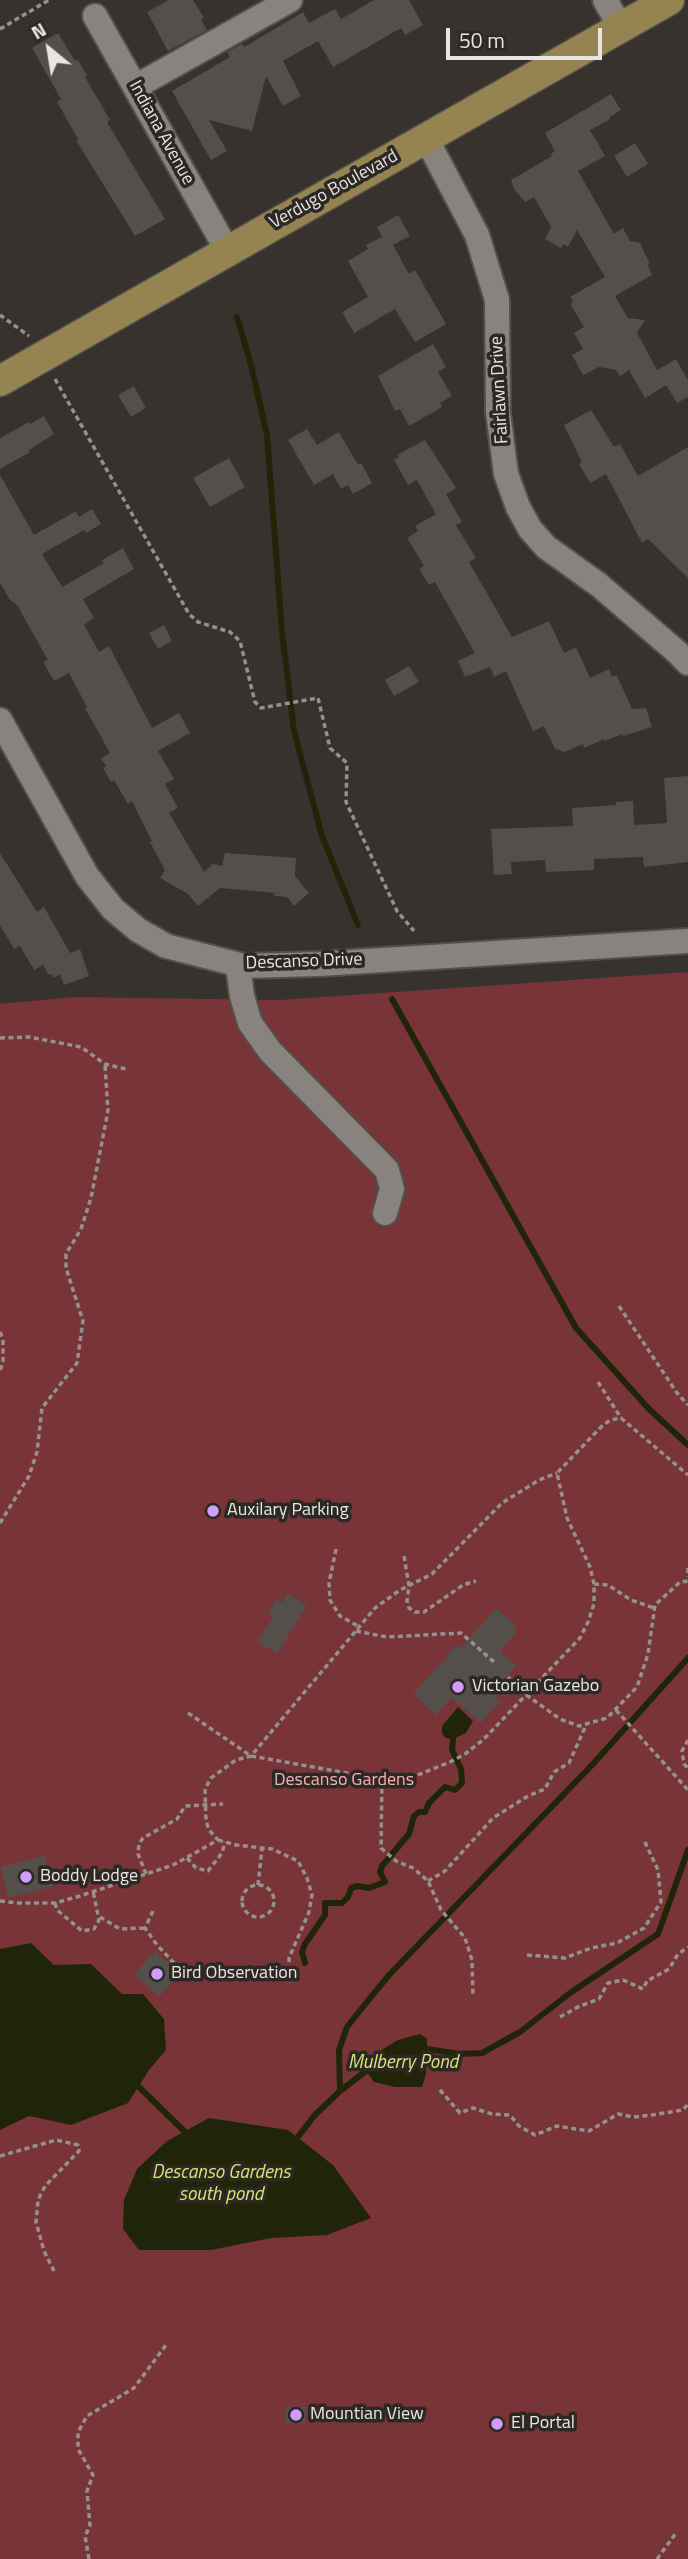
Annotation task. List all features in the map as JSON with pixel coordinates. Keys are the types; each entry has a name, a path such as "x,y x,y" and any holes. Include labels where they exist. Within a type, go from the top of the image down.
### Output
{"main road":[{"name":"Verdugo Boulevard","path":"0,381 669,0"}],"street":[{"path":"135,87 290,0"},
{"path":"605,0 621,28"},
{"name":"Indiana Avenue","path":"95,16 227,250"},
{"name":"Fairlawn Drive","path":"426,138 477,235 497,300 498,412 506,474 518,507 530,529 546,547 599,585 688,663"},
{"name":"Descanso Drive","path":"0,720 8,753 87,876 113,909 138,930 166,946 238,965 319,964 688,941"},
{"path":"238,965 247,1014 270,1051 387,1170 392,1189 385,1213"}],"path":[{"path":"0,29 49,0"},
{"path":"0,315 32,339"},
{"path":"53,376 190,614 198,622 230,632 240,641 255,702 261,708 318,698 330,748 347,763 346,802 397,911 414,931"},
{"path":"0,1038 29,1037 81,1047 105,1064 126,1069"},
{"path":"0,1522 29,1476 37,1452 42,1408 77,1363 83,1321 66,1268 66,1254 81,1229 91,1198 108,1111 105,1064"},
{"path":"619,1306 677,1393 688,1405"},
{"path":"0,1332 3,1339 0,1371"},
{"path":"598,1382 621,1418 688,1475"},
{"path":"290,1983 289,1958 309,1912 312,1895 307,1878 298,1861 272,1849 218,1840 209,1830 206,1821 205,1789 211,1778 236,1760 251,1756 375,1608 432,1574 502,1503 539,1480 557,1473 601,1427 610,1420 621,1418"},
{"path":"188,1713 251,1756 382,1780 403,1781 465,1754 483,1740 580,1639 594,1604 590,1566 564,1510 557,1473"},
{"path":"336,1549 329,1583 330,1600 340,1616 358,1629 387,1637 461,1633 494,1662"},
{"path":"404,1556 409,1586 407,1601 409,1608 415,1612 424,1612 463,1586 476,1581"},
{"path":"508,1677 525,1694 560,1719 579,1726 607,1718 637,1687 648,1654 654,1608 665,1594 688,1579 688,1568"},
{"path":"323,1579 329,1583"},
{"path":"594,1584 608,1585 631,1600 654,1608"},
{"path":"616,1710 688,1790"},
{"path":"428,1881 445,1871 493,1818 528,1796 545,1789 554,1772 569,1763 587,1723"},
{"path":"688,1740 682,1751 684,1764 688,1768"},
{"path":"382,1780 380,1844 396,1861 413,1868 428,1881 441,1910 465,1938 472,1960 473,1996"},
{"path":"146,1874 138,1854 143,1838 177,1819 185,1806 223,1804"},
{"path":"0,1901 55,1903 146,1874 187,1858 218,1840"},
{"path":"527,1955 565,1958 591,1948 617,1943 644,1928 661,1902 658,1870 644,1840"},
{"path":"187,1858 196,1868 208,1871 222,1853 225,1842"},
{"path":"258,1885 262,1848"},
{"path":"258,1885 270,1890 275,1900 270,1912 251,1916 242,1901 247,1891 258,1885"},
{"path":"55,1903 57,1910 82,1931 94,1930 98,1916 93,1891"},
{"path":"145,1928 153,1911"},
{"path":"98,1916 120,1929 145,1928"},
{"path":"145,1928 176,1965 173,1968"},
{"path":"560,2017 599,1999 608,1983 623,1980 643,1989 647,1981 670,1969 678,1954 688,1947"},
{"path":"440,2090 460,2113 473,2108 492,2114 510,2115 519,2126 535,2135 557,2126 589,2131 618,2114 634,2117 652,2115 684,2110 688,2104"},
{"path":"0,2156 56,2140 78,2145 79,2151 46,2186 38,2200 36,2222 44,2251 54,2271"},
{"path":"89,2559 85,2536 90,2526 87,2491 93,2475 78,2449 78,2432 86,2416 134,2388 166,2345"},
{"path":"657,2559 676,2533"}],"green space":[{"name":"Descanso Gardens","path":"688,972 688,2559 0,2559 0,1004 73,997 279,1000"}],"water":[{"path":"458,1707 473,1721 466,1733 453,1739 446,1738 442,1734 442,1726"},
{"path":"31,1943 54,1965 91,1964 122,1994 143,1994 164,2019 166,2050 149,2070 128,2103 71,2125 29,2116 0,2130 0,1949"},
{"name":"Mulberry Pond","path":"420,2034 427,2039 426,2074 422,2087 395,2087 374,2082 366,2071 369,2063 383,2049 398,2040"},
{"name":"Descanso Gardens south pond","path":"209,2118 288,2130 333,2165 371,2218 327,2235 271,2238 211,2250 139,2250 123,2229 124,2200 137,2169 167,2141"}],"building":[{"path":"169,0 193,0 204,18 201,20 207,30 168,51 147,12"},
{"path":"374,0 409,0 423,25 405,35 401,28 333,67 318,41 283,61 301,96 283,106 266,76 252,131 209,120 227,151 211,160 172,91 230,57 227,52 242,44 244,47 303,12 309,23 335,9 341,19"},
{"path":"58,33 75,61 78,60 110,120 107,122 165,219 135,236 76,140 78,139 57,102 61,99 32,48"},
{"path":"611,94 621,110 590,130 605,156 578,171 614,234 623,228 630,241 640,243 649,262 652,275 615,296 628,318 645,320 637,333 657,370 676,359 688,380 688,397 677,403 666,385 645,398 629,370 620,376 616,370 599,367 583,375 572,355 583,349 574,333 584,327 571,305 573,301 570,297 605,277 577,230 568,247 563,244 561,248 545,239 551,227 534,197 525,202 514,189 511,180 552,156 555,151 545,133"},
{"path":"635,143 648,164 627,177 614,156"},
{"path":"398,215 410,236 393,245 409,274 415,270 446,324 415,342 395,309 354,333 342,312 368,297 348,261 368,249 366,245 382,237 377,227"},
{"path":"433,344 446,367 438,372 452,396 440,403 442,407 409,426 400,409 395,411 378,376"},
{"path":"134,386 146,408 131,417 118,395"},
{"path":"591,410 614,447 620,444 638,476 688,447 688,578 648,539 642,543 606,474 590,483 579,464 582,462 564,425"},
{"path":"44,416 54,434 0,469 0,438"},
{"path":"307,429 317,445 339,432 372,483 353,494 348,485 341,489 333,474 314,485 288,440"},
{"path":"425,440 456,488 446,494 462,522 456,525 476,558 469,562 512,637 549,621 564,653 576,647 590,678 609,669 612,677 616,675 618,678 632,709 646,708 652,727 605,741 604,739 584,748 583,744 565,752 555,749 544,726 533,731 506,671 494,677 490,667 465,677 458,661 475,653 435,582 429,585 419,569 424,566 407,538 418,531 415,526 436,514 417,480 408,485 394,460 399,457 397,455"},
{"path":"229,458 245,487 210,507 193,478"},
{"path":"0,475 34,535 76,511 79,517 92,509 101,524 86,533 84,530 42,554 62,587 104,563 102,560 123,548 134,569 83,599 94,618 84,625 99,652 109,646 152,728 179,713 190,733 158,751 174,779 165,784 178,808 169,813 204,872 213,864 222,866 225,853 296,858 295,876 309,893 294,906 287,897 274,896 275,893 220,888 198,906 188,894 160,878 165,870 132,801 128,804 114,780 111,782 103,768 106,766 101,758 110,753 69,673 54,681 43,662 48,660 17,605 10,600 0,583"},
{"path":"164,625 172,641 158,649 149,633"},
{"path":"409,666 419,682 394,696 385,680"},
{"path":"688,776 688,862 644,867 643,857 594,859 594,870 546,872 545,860 511,862 512,874 494,875 491,829 573,826 572,808 633,801 634,825 667,823 664,778"},
{"path":"0,853 37,912 44,907 70,953 80,949 89,976 64,985 60,974 54,978 43,965 34,970 20,946 14,949 0,925"},
{"path":"288,1593 307,1605 277,1654 257,1642 273,1617 268,1614 277,1599 282,1603"},
{"name":"Victorian Gazebo","path":"496,1608 517,1627 500,1651 516,1666 492,1693 501,1701 481,1723 452,1698 436,1715 413,1694 457,1645 461,1648"},
{"name":"Boddy Lodge","path":"44,1856 52,1887 8,1898 1,1867"},
{"name":"Bird Observation","path":"155,1951 180,1975 159,1997 134,1974"},
{"name":"Mountian View","path":"286,2406 306,2407 305,2424 285,2423"}],"waterway":[{"path":"237,317 267,435 282,632 294,731 322,836 358,925"},
{"path":"392,999 576,1328 649,1409 688,1445"},
{"path":"340,2091 339,2050 347,2027 366,2003 389,1975 593,1764 688,1658"},
{"path":"305,1963 302,1952 325,1915 325,1903 342,1903 351,1888 369,1888 385,1882 380,1872 382,1866 409,1834 414,1816 425,1812 429,1803 445,1787 455,1790 462,1783 461,1769 452,1750 453,1739"},
{"path":"427,2049 459,2054 482,2053 520,2032 570,1993 658,1934 688,1850"},
{"path":"298,2137 314,2116 366,2071"},
{"path":"139,2087 184,2131"}],"place":[{"name":"Auxilary Parking","path":"213,1511"},
{"name":"Victorian Gazebo","path":"458,1687"},
{"name":"Boddy Lodge","path":"26,1877"},
{"name":"Bird Observation","path":"157,1974"},
{"name":"Mountian View","path":"296,2415"},
{"name":"El Portal","path":"497,2424"}]}
